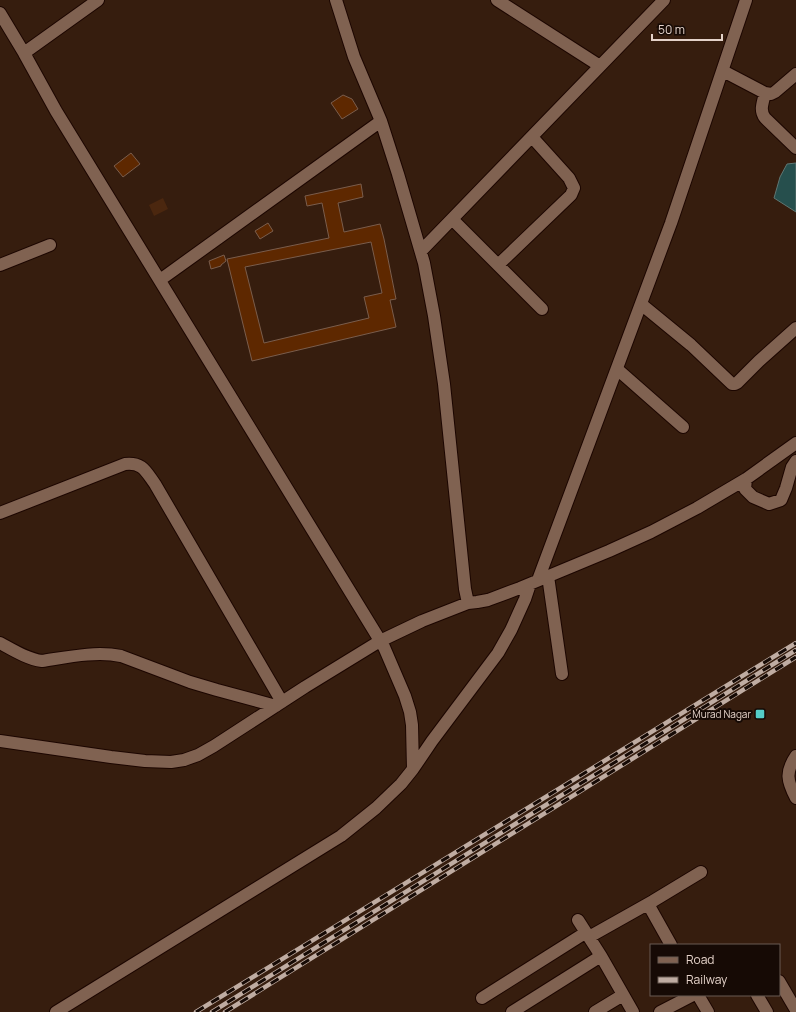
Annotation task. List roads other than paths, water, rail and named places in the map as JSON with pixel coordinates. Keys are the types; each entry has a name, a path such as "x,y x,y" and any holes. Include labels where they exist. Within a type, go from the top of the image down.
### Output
{"street":[{"path":"24,53 98,0"},
{"path":"336,0 354,57 381,121 424,263 434,316 444,384 465,589 468,603"},
{"path":"497,0 600,66"},
{"path":"421,250 664,0"},
{"path":"56,1012 341,836 376,808 401,784 413,769 432,741 498,653 520,611 539,580 671,223 746,0"},
{"path":"0,13 56,111 380,641 405,696 410,712 412,725 413,769"},
{"path":"723,71 765,93 771,94 796,74"},
{"path":"765,93 761,107 763,115 796,148"},
{"path":"160,280 381,121"},
{"path":"498,265 573,192 574,188 569,178 532,136"},
{"path":"452,219 542,309"},
{"path":"0,265 50,244"},
{"path":"641,304 691,345 732,384 737,383 796,328"},
{"path":"617,369 683,427"},
{"path":"0,740 111,757 171,762 184,760 198,755 380,641 422,620 468,603 488,600 503,595 651,532 697,508 746,479 796,444"},
{"path":"746,479 745,489 753,497 769,504 781,500 792,467 796,462"},
{"path":"0,513 125,464 133,463 143,468 155,484 279,704"},
{"path":"539,580 562,674"},
{"path":"0,643 28,657 42,660 95,654 114,654 190,682 217,690 279,704"},
{"path":"796,756 789,768 788,773 790,786 796,798"},
{"path":"482,998 587,935 648,904 701,872"},
{"path":"648,904 670,944"},
{"path":"578,920 601,956 633,1012"},
{"path":"512,1012 601,956"},
{"path":"780,983 796,1010"},
{"path":"595,1012 623,995"},
{"path":"660,1012 691,996"},
{"path":"699,996 708,1012"},
{"path":"758,996 767,1012"}],"water":[{"path":"796,163 796,212 774,198 780,177 787,164"}],"railway":[{"path":"196,1012 796,643"},
{"path":"212,1012 796,650"},
{"path":"225,1012 796,657"}],"place":[{"name":"Murad Nagar","path":"760,714"}]}
